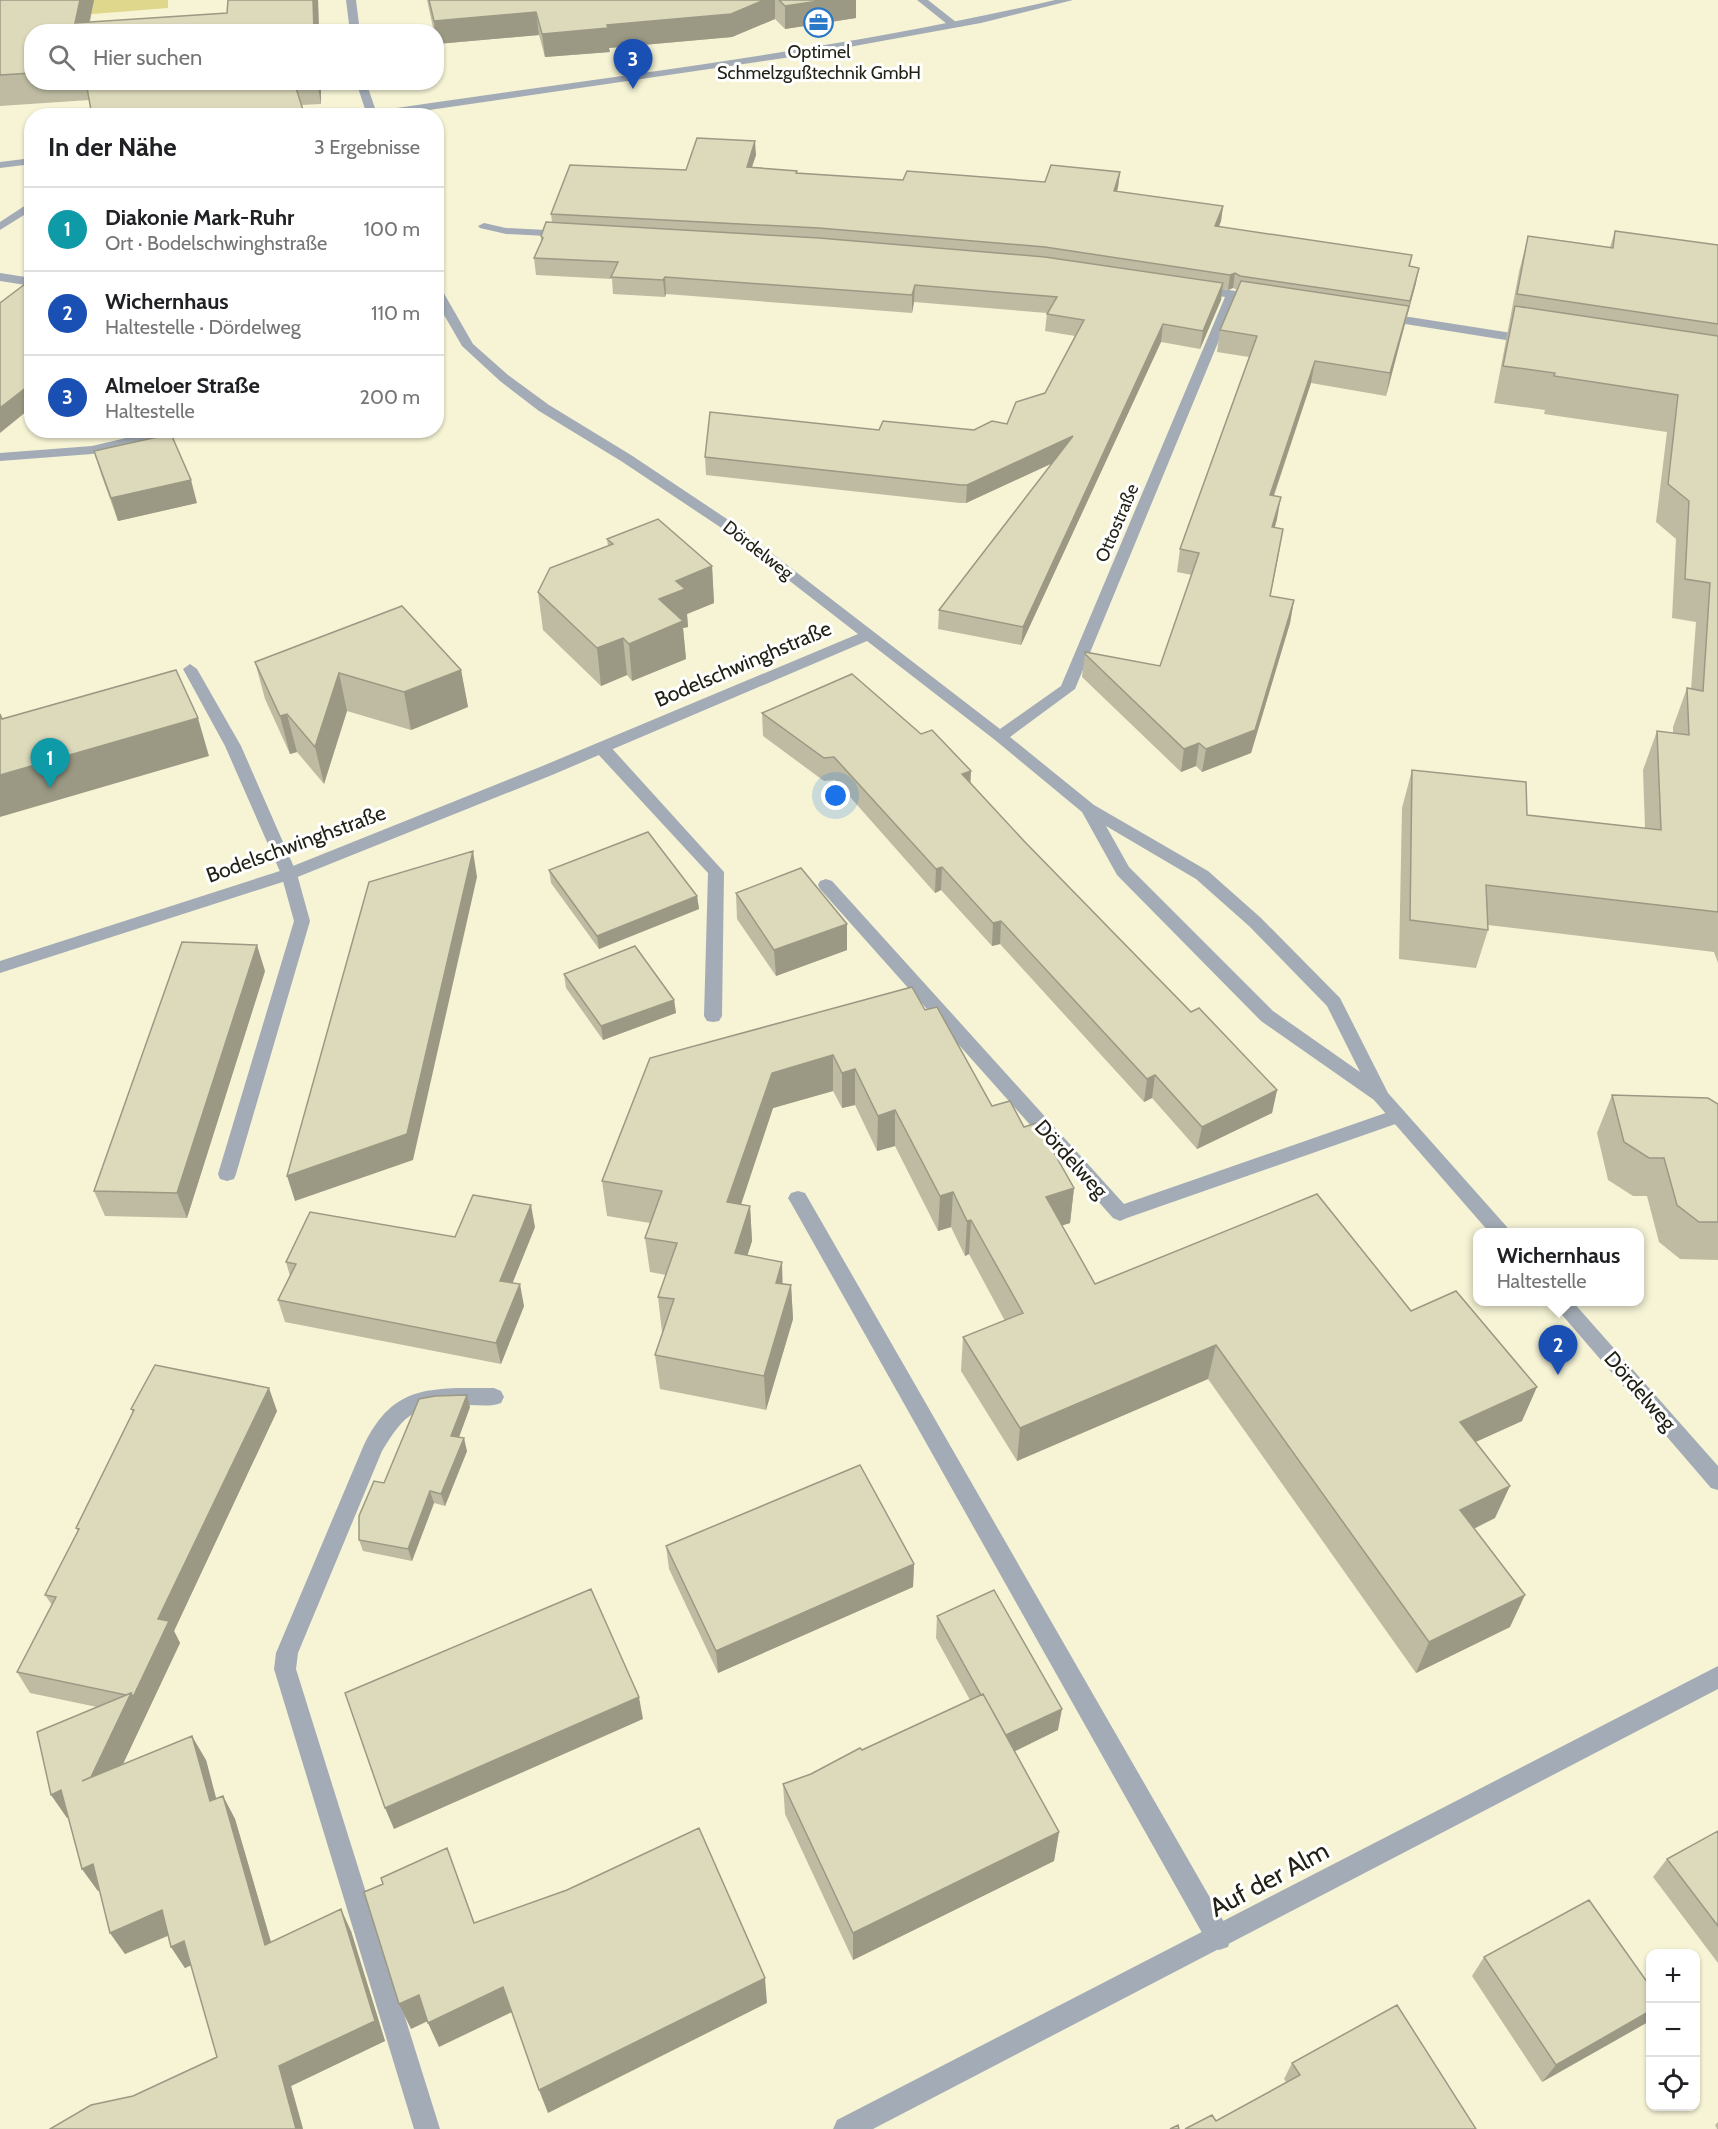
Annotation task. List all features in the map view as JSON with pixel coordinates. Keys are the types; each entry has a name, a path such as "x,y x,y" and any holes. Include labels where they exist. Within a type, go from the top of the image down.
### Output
{"street":[{"path":"351,0 354,24"},
{"path":"922,0 956,26"},
{"path":"418,108 767,58 956,26 1068,0"},
{"path":"363,90 367,108"},
{"path":"0,165 24,162"},
{"path":"0,226 24,210"},
{"path":"484,226 506,231 575,235"},
{"path":"0,277 24,281"},
{"path":"1185,288 1267,300"},
{"name":"Ottostraße","path":"1000,737 1067,689 1232,294"},
{"name":"Dördelweg","path":"444,304 468,346 504,378 544,408 725,524 1000,737 1088,809 1202,875 1255,922 1335,1002 1382,1097 1496,1228"},
{"path":"1374,316 1540,341"},
{"path":"0,457 92,450 145,438"},
{"name":"Bodelschwinghstraße","path":"0,967 288,874 602,748 868,635"},
{"path":"190,669 233,746 288,874 302,921 226,1174"},
{"path":"602,748 716,872 713,1016"},
{"name":"Dördelweg","path":"1088,809 1123,871 1267,1016 1382,1097"},
{"name":"Dördelweg","path":"826,885 1120,1213 1397,1116"},
{"path":"798,1198 1219,1938"},
{"name":"Dördelweg","path":"1565,1306 1714,1471"},
{"path":"427,2129 285,1669 287,1653 369,1458 389,1420 409,1404 434,1398 494,1397"},
{"name":"Auf der Alm","path":"846,2129 1219,1938 1718,1677"}],"shaded area":[{"path":"45,0 168,0 168,8 42,18"}],"building":[{"path":"0,0 80,0 75,23 227,13 228,0 313,0 314,24 24,24 24,74 0,75"},
{"path":"429,0 764,0 731,14 607,25 608,28 542,34 536,12 434,21"},
{"path":"779,0 825,0 785,6"},
{"path":"87,90 297,90 302,108 91,108"},
{"path":"697,138 755,141 747,167 797,171 796,173 903,180 907,171 1045,182 1051,165 1120,172 1114,191 1223,206 1215,226 1412,255 1409,266 1419,268 1410,301 1240,276 1235,273 1230,275 1045,247 819,228 551,214 570,165 686,170"},
{"path":"546,222 819,238 1045,257 1223,283 1203,331 1163,324 1023,627 939,610 1073,436 967,485 705,457 710,412 879,430 883,421 974,430 992,421 1007,424 1016,402 1045,393 1084,320 1047,314 1057,297 915,285 912,295 665,277 663,280 611,277 618,262 534,258 543,238 541,236"},
{"path":"1615,231 1718,245 1718,324 1517,294 1528,236 1613,248"},
{"path":"1241,281 1409,306 1390,373 1315,361 1270,495 1281,497 1272,527 1283,529 1270,596 1294,600 1255,730 1206,749 1199,743 1184,749 1085,652 1160,666 1199,553 1180,549 1257,336 1220,330"},
{"path":"24,285 24,389 0,408 0,303"},
{"path":"1515,306 1718,336 1718,912 1486,885 1488,930 1410,920 1412,770 1526,782 1527,815 1661,830 1657,731 1689,735 1687,688 1703,691 1710,583 1685,579 1689,501 1668,484 1678,395 1503,366"},
{"path":"153,438 173,438 191,480 111,498 94,451"},
{"path":"658,519 712,566 676,581 685,589 659,599 683,621 629,644 623,638 597,648 538,592 550,568 613,544 607,539"},
{"path":"402,606 461,670 404,692 339,673 315,747 287,714 280,716 255,662"},
{"path":"176,670 198,718 0,775 0,714 2,719"},
{"path":"852,674 921,734 932,730 971,771 962,774 1024,841 1191,1012 1199,1008 1277,1090 1202,1127 1155,1075 1147,1079 1001,921 993,923 942,867 936,869 834,757 824,758 762,713"},
{"path":"648,832 697,896 597,936 549,870"},
{"path":"473,851 407,1134 287,1176 369,882"},
{"path":"801,868 847,924 774,950 736,893"},
{"path":"182,942 257,945 177,1193 94,1191"},
{"path":"635,946 674,1000 601,1026 564,974"},
{"path":"912,987 925,1010 937,1007 992,1106 1010,1101 1024,1127 1037,1123 1074,1188 1046,1197 1095,1284 1317,1194 1411,1311 1456,1291 1537,1387 1460,1422 1510,1486 1460,1510 1525,1595 1429,1642 1216,1345 1020,1428 963,1337 1023,1313 971,1220 967,1221 953,1192 940,1196 895,1110 878,1116 855,1069 842,1073 833,1055 772,1073 727,1202 750,1206 735,1253 782,1262 776,1283 791,1285 764,1376 655,1355 674,1299 658,1297 677,1243 645,1238 662,1191 602,1181 650,1058"},
{"path":"1612,1095 1708,1098 1718,1104 1718,1222 1699,1222 1677,1205 1664,1158 1649,1158 1624,1142"},
{"path":"473,1195 531,1205 500,1281 520,1284 496,1343 278,1300 296,1264 286,1262 310,1212 455,1237"},
{"path":"155,1365 269,1388 158,1619 169,1621 133,1697 131,1693 126,1695 17,1672 56,1597 45,1595 79,1529 76,1528 134,1410 131,1409"},
{"path":"467,1395 451,1436 464,1438 441,1494 430,1491 408,1549 359,1540 359,1516 374,1481 384,1483 419,1399"},
{"path":"860,1465 914,1564 716,1651 666,1546"},
{"path":"591,1589 639,1697 385,1808 345,1693"},
{"path":"994,1590 1062,1709 1006,1735 937,1616"},
{"path":"131,1693 91,1777 82,1781 192,1736 210,1801 223,1796 265,1945 341,1909 375,2021 279,2066 296,2129 50,2129 91,2105 133,2096 217,2057 184,1941 171,1947 162,1910 110,1933 93,1864 82,1869 61,1790 51,1795 37,1732"},
{"path":"983,1694 1059,1832 853,1933 783,1784 811,1774 860,1748 862,1750"},
{"path":"699,1828 765,1978 539,2090 503,1987 428,2023 419,1995 399,2004 364,1892 383,1884 381,1878 447,1848 474,1923 567,1890"},
{"path":"1718,1831 1718,1926 1667,1859"},
{"path":"1589,1900 1646,1980 1646,2013 1556,2065 1484,1957"},
{"path":"1397,2005 1476,2129 1185,2129 1212,2115 1216,2121 1300,2075 1292,2063"}],"place":[{"name":"Optimel Schmelzgußtechnik GmbH","path":"819,23"},
{"name":"Almeloer Straße","path":"633,89"},
{"name":"Diakonie Mark-Ruhr","path":"50,788"},
{"name":"Wichernhaus","path":"1558,1375"}]}
